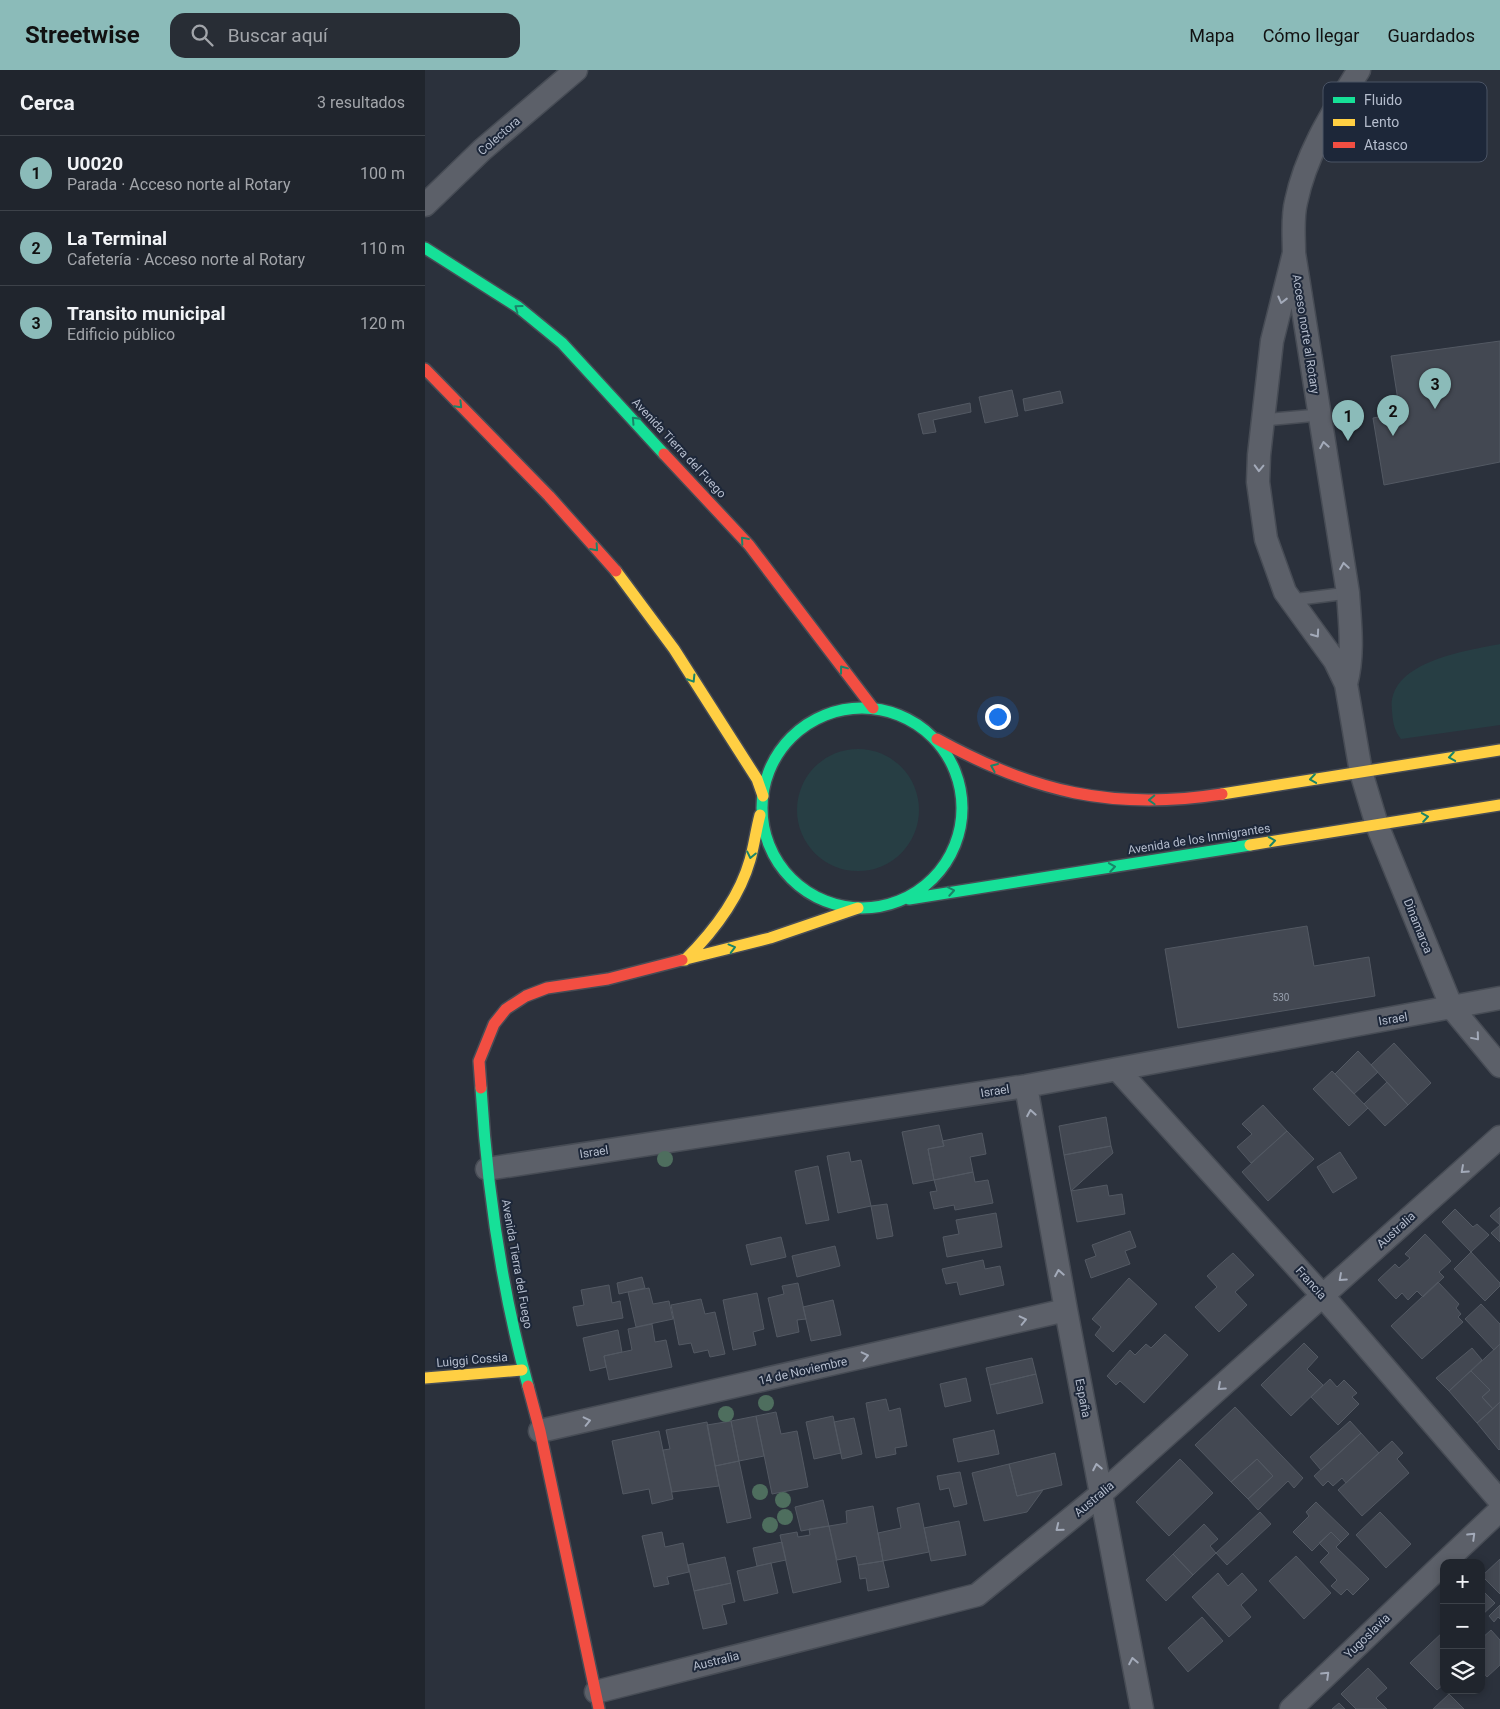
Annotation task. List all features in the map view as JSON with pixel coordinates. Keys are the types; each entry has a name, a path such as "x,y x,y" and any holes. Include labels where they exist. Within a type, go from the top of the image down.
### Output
{"street":[{"name":"Colectora","path":"425,205 482,150 576,70"},
{"name":"Acceso norte al Rotary","path":"1352,82 1359,70"},
{"name":"Acceso norte al Rotary","path":"1323,130 1310,156 1295,204 1293,252 1272,341 1263,420 1259,482 1266,539 1285,592 1335,661 1346,684"},
{"name":"Avenida Tierra del Fuego","path":"425,248 518,306 562,343 749,545 873,708"},
{"name":"Acceso norte al Rotary","path":"1293,252 1348,593 1351,658 1346,684"},
{"path":"425,369 518,463 619,575 666,637 757,779 763,796"},
{"name":"Dinamarca","path":"1346,684 1361,772 1377,825 1452,1008 1500,1066"},
{"path":"685,960 721,918 740,885 750,862 763,796 772,764 784,745 800,730 818,718 836,712 873,708 912,722 928,734 965,755 1016,777 1087,796 1124,801 1199,797 1500,750"},
{"path":"762,808 765,832 773,853 785,872 802,888 821,899 858,908 873,908 903,900 929,883 945,864 957,840 961,815 960,789 952,765 941,748 928,734"},
{"name":"Avenida de los Inmigrantes","path":"903,900 1500,805"},
{"name":"Avenida Tierra del Fuego","path":"597,1700 540,1432 522,1370 487,1169 479,1061 487,1038 495,1024 507,1009 526,996 547,988 608,979 685,960 790,932 858,908"},
{"name":"Israel","path":"487,1169 1026,1086 1500,998"},
{"name":"Francia","path":"1117,1069 1323,1296 1500,1501"},
{"name":"España","path":"1026,1086 1066,1310 1142,1709"},
{"name":"Australia","path":"597,1700 977,1595 1102,1493 1500,1138"},
{"name":"14 de Noviembre","path":"540,1432 1066,1310"},
{"name":"Luiggi Cossia","path":"425,1378 522,1370"},
{"name":"Yugoslavia","path":"1448,1559 1500,1510"},
{"name":"Yugoslavia","path":"1291,1709 1440,1567"}],"lane":[{"path":"1263,420 1318,416"},
{"path":"1292,600 1348,593"}],"green space":[{"path":"1500,644 1500,725 1401,739 1394,726 1392,711 1393,694 1401,681 1414,670 1449,655"},
{"path":"858,749 881,753 901,767 915,787 919,810 915,833 901,853 881,867 858,871 835,867 815,853 801,833 797,810 801,787 815,767 835,753"}],"building":[{"path":"1500,341 1500,462 1384,485 1373,418 1400,413 1391,356"},
{"path":"1012,390 1018,416 985,423 979,397"},
{"path":"1060,391 1063,403 1025,411 1023,399"},
{"path":"970,403 971,412 933,420 936,432 923,434 918,414"},
{"path":"1307,926 1314,966 1369,957 1375,996 1178,1028 1165,949"},
{"path":"1394,1043 1431,1083 1408,1105 1371,1065"},
{"path":"1358,1051 1378,1072 1354,1094 1335,1074"},
{"path":"1332,1071 1368,1108 1349,1126 1313,1089"},
{"path":"1387,1082 1408,1105 1385,1126 1364,1104"},
{"path":"1263,1105 1287,1131 1251,1163 1237,1147 1252,1134 1242,1124"},
{"path":"1106,1117 1111,1146 1064,1155 1059,1126"},
{"path":"939,1125 944,1146 928,1149 934,1180 913,1184 902,1132"},
{"path":"1287,1131 1314,1159 1268,1201 1242,1172"},
{"path":"982,1133 986,1154 970,1157 973,1172 934,1180 928,1149 944,1146 942,1141"},
{"path":"1111,1146 1113,1153 1071,1191 1064,1155"},
{"path":"849,1152 851,1162 861,1160 871,1206 838,1213 827,1156"},
{"path":"1340,1152 1357,1178 1333,1193 1317,1167"},
{"path":"818,1166 829,1220 806,1224 795,1171"},
{"path":"973,1172 975,1182 988,1180 993,1203 955,1210 954,1205 934,1209 930,1192 937,1191 934,1180"},
{"path":"1107,1185 1109,1196 1122,1194 1125,1214 1077,1222 1071,1191"},
{"path":"887,1204 893,1236 877,1239 871,1206"},
{"path":"1500,1207 1500,1225 1490,1216"},
{"path":"1455,1209 1473,1227 1477,1224 1489,1235 1471,1252 1442,1222"},
{"path":"996,1213 1002,1247 947,1257 943,1237 959,1234 956,1220"},
{"path":"1500,1225 1500,1242 1491,1233"},
{"path":"1130,1231 1136,1247 1125,1251 1130,1264 1091,1278 1085,1260 1096,1256 1092,1245"},
{"path":"1425,1234 1451,1261 1439,1272 1444,1277 1423,1297 1417,1291 1408,1300 1402,1293 1396,1299 1378,1280 1395,1264 1399,1268 1410,1258 1405,1254"},
{"path":"781,1237 786,1257 751,1265 746,1245"},
{"path":"835,1246 840,1266 797,1277 792,1256"},
{"path":"1471,1252 1500,1283 1500,1286 1485,1301 1454,1269"},
{"path":"1233,1253 1254,1275 1235,1292 1247,1305 1219,1332 1195,1307 1217,1287 1207,1276"},
{"path":"983,1260 985,1269 1000,1266 1004,1285 960,1295 957,1282 946,1284 942,1269"},
{"path":"642,1277 645,1288 619,1294 617,1283"},
{"path":"1129,1278 1157,1304 1113,1352 1095,1335 1101,1327 1092,1319"},
{"path":"1438,1282 1459,1304 1456,1308 1461,1314 1458,1317 1463,1322 1422,1359 1391,1326"},
{"path":"798,1283 806,1319 797,1320 799,1332 777,1337 768,1298 784,1294 782,1286"},
{"path":"609,1285 612,1303 620,1301 623,1318 577,1326 573,1307 584,1305 581,1290"},
{"path":"649,1288 653,1304 669,1301 673,1319 636,1327 628,1292"},
{"path":"757,1293 764,1329 753,1332 756,1345 733,1350 723,1300"},
{"path":"701,1299 705,1314 715,1312 725,1354 710,1357 708,1350 694,1353 691,1343 679,1345 671,1305"},
{"path":"833,1300 841,1335 811,1341 803,1307"},
{"path":"1481,1304 1500,1324 1500,1344 1494,1350 1465,1319"},
{"path":"652,1324 655,1342 666,1340 672,1367 609,1380 604,1356 632,1350 628,1329"},
{"path":"618,1330 622,1352 604,1356 606,1367 590,1371 583,1338"},
{"path":"1165,1334 1188,1355 1144,1403 1120,1381 1116,1385 1107,1376 1130,1350 1135,1355 1146,1344 1151,1348"},
{"path":"1304,1343 1318,1357 1307,1369 1323,1385 1291,1416 1261,1385"},
{"path":"1500,1344 1500,1402 1493,1409 1482,1397 1490,1390 1471,1371"},
{"path":"1472,1348 1482,1360 1449,1391 1436,1378"},
{"path":"1032,1358 1036,1374 990,1385 986,1368"},
{"path":"1471,1371 1490,1390 1482,1397 1493,1409 1477,1423 1449,1391"},
{"path":"1036,1374 1043,1403 997,1414 990,1385"},
{"path":"966,1378 971,1401 945,1407 940,1384"},
{"path":"1330,1379 1337,1387 1344,1380 1357,1393 1352,1397 1359,1404 1338,1425 1311,1397"},
{"path":"886,1399 889,1411 900,1408 907,1446 895,1448 896,1454 876,1458 866,1403"},
{"path":"1500,1402 1500,1449 1499,1450 1477,1423"},
{"path":"1235,1407 1303,1478 1294,1488 1288,1481 1258,1510 1248,1499 1273,1476 1257,1459 1231,1482 1195,1445"},
{"path":"776,1412 781,1434 797,1431 808,1487 772,1494 756,1416"},
{"path":"756,1416 764,1456 739,1461 731,1421"},
{"path":"833,1416 841,1453 814,1459 806,1422"},
{"path":"854,1418 862,1454 842,1459 834,1422"},
{"path":"731,1421 739,1461 715,1466 707,1425"},
{"path":"1350,1421 1361,1433 1321,1470 1310,1457"},
{"path":"707,1422 719,1486 672,1492 663,1450 670,1449 666,1430"},
{"path":"994,1430 999,1454 958,1462 953,1439"},
{"path":"659,1431 673,1499 652,1504 649,1489 623,1494 612,1441"},
{"path":"1361,1433 1379,1453 1346,1483 1342,1478 1333,1486 1328,1481 1323,1486 1314,1476"},
{"path":"1392,1441 1403,1453 1397,1459 1409,1473 1362,1516 1338,1490"},
{"path":"1055,1453 1062,1485 1017,1496 1009,1464"},
{"path":"1180,1459 1213,1493 1169,1536 1136,1502"},
{"path":"1257,1459 1273,1476 1248,1499 1231,1482"},
{"path":"739,1461 751,1518 727,1523 715,1466"},
{"path":"1009,1464 1017,1496 1043,1490 1027,1512 984,1521 972,1473"},
{"path":"960,1472 967,1504 954,1507 949,1488 940,1490 937,1476"},
{"path":"823,1500 829,1526 801,1531 795,1507"},
{"path":"1316,1502 1349,1534 1341,1542 1331,1532 1312,1551 1293,1532 1309,1516 1306,1512"},
{"path":"919,1503 929,1552 883,1561 878,1533 901,1528 897,1508"},
{"path":"873,1506 883,1561 858,1565 856,1556 837,1560 829,1526 847,1523 846,1511"},
{"path":"1260,1512 1271,1524 1227,1565 1216,1553"},
{"path":"1380,1512 1411,1544 1386,1568 1356,1535"},
{"path":"959,1521 966,1555 931,1561 924,1528"},
{"path":"1204,1524 1218,1539 1210,1546 1216,1553 1193,1575 1173,1554"},
{"path":"829,1526 841,1582 793,1593 780,1535 797,1532 798,1537 810,1535 809,1529"},
{"path":"662,1532 665,1547 683,1543 689,1572 667,1577 669,1584 654,1587 642,1536"},
{"path":"1331,1532 1341,1542 1336,1547 1369,1579 1353,1595 1347,1589 1341,1595 1331,1586 1337,1580 1320,1562 1329,1553 1319,1543"},
{"path":"782,1542 786,1560 757,1566 753,1548"},
{"path":"1173,1554 1193,1575 1166,1601 1146,1580"},
{"path":"1296,1556 1331,1593 1304,1619 1269,1581"},
{"path":"725,1557 731,1583 694,1591 688,1565"},
{"path":"1500,1559 1500,1594 1485,1579 1485,1573"},
{"path":"883,1561 889,1587 868,1591 866,1578 860,1579 858,1565"},
{"path":"771,1563 778,1593 744,1601 737,1571"},
{"path":"1218,1573 1228,1586 1242,1573 1257,1590 1241,1605 1251,1617 1229,1637 1192,1597"},
{"path":"731,1583 735,1602 722,1605 727,1624 703,1629 694,1591"},
{"path":"1485,1593 1495,1603 1485,1612"},
{"path":"1500,1605 1500,1619 1498,1617 1494,1622 1489,1616"},
{"path":"1202,1617 1223,1641 1188,1672 1168,1648"},
{"path":"1491,1630 1500,1640 1500,1665 1487,1677 1485,1675 1485,1635"},
{"path":"1440,1635 1440,1687 1437,1690 1410,1663"},
{"path":"1368,1668 1387,1688 1376,1698 1387,1709 1356,1709 1341,1694"},
{"path":"1449,1694 1464,1709 1433,1709"},
{"path":"1339,1703 1345,1709 1332,1709"}],"traffic: fast":[{"path":"425,248 518,307 562,343 664,454"},
{"path":"862,708 881,710 909,720 925,731 939,745 954,770 960,789 962,808 960,827 950,855 939,871 925,885 900,900 881,906 862,908 843,906 815,896 799,885 785,871 770,846 764,827 762,808 764,789 774,761 785,745 799,731 824,716 843,710 862,708"},
{"path":"909,899 1250,845"},
{"path":"481,1088 487,1163 497,1238 503,1276 528,1386"}],"traffic: slow":[{"path":"616,571 674,649 757,779 763,796"},
{"path":"1222,794 1500,750"},
{"path":"1250,845 1500,805"},
{"path":"685,960 715,926 739,888 750,860 760,815"},
{"path":"682,960 770,938 858,908"},
{"path":"425,1378 522,1370"}],"traffic: jam":[{"path":"425,369 549,496 616,571"},
{"path":"664,454 749,545 873,708"},
{"path":"937,739 1007,772 1075,793 1109,798 1145,800 1182,799 1222,794"},
{"path":"481,1088 479,1061 494,1024 506,1009 526,996 547,988 608,979 682,960"},
{"path":"528,1386 540,1431 599,1709"}],"place":[{"name":"Transito municipal","path":"1435,409"},
{"name":"La Terminal","path":"1393,436"},
{"name":"U0020","path":"1348,441"}]}
